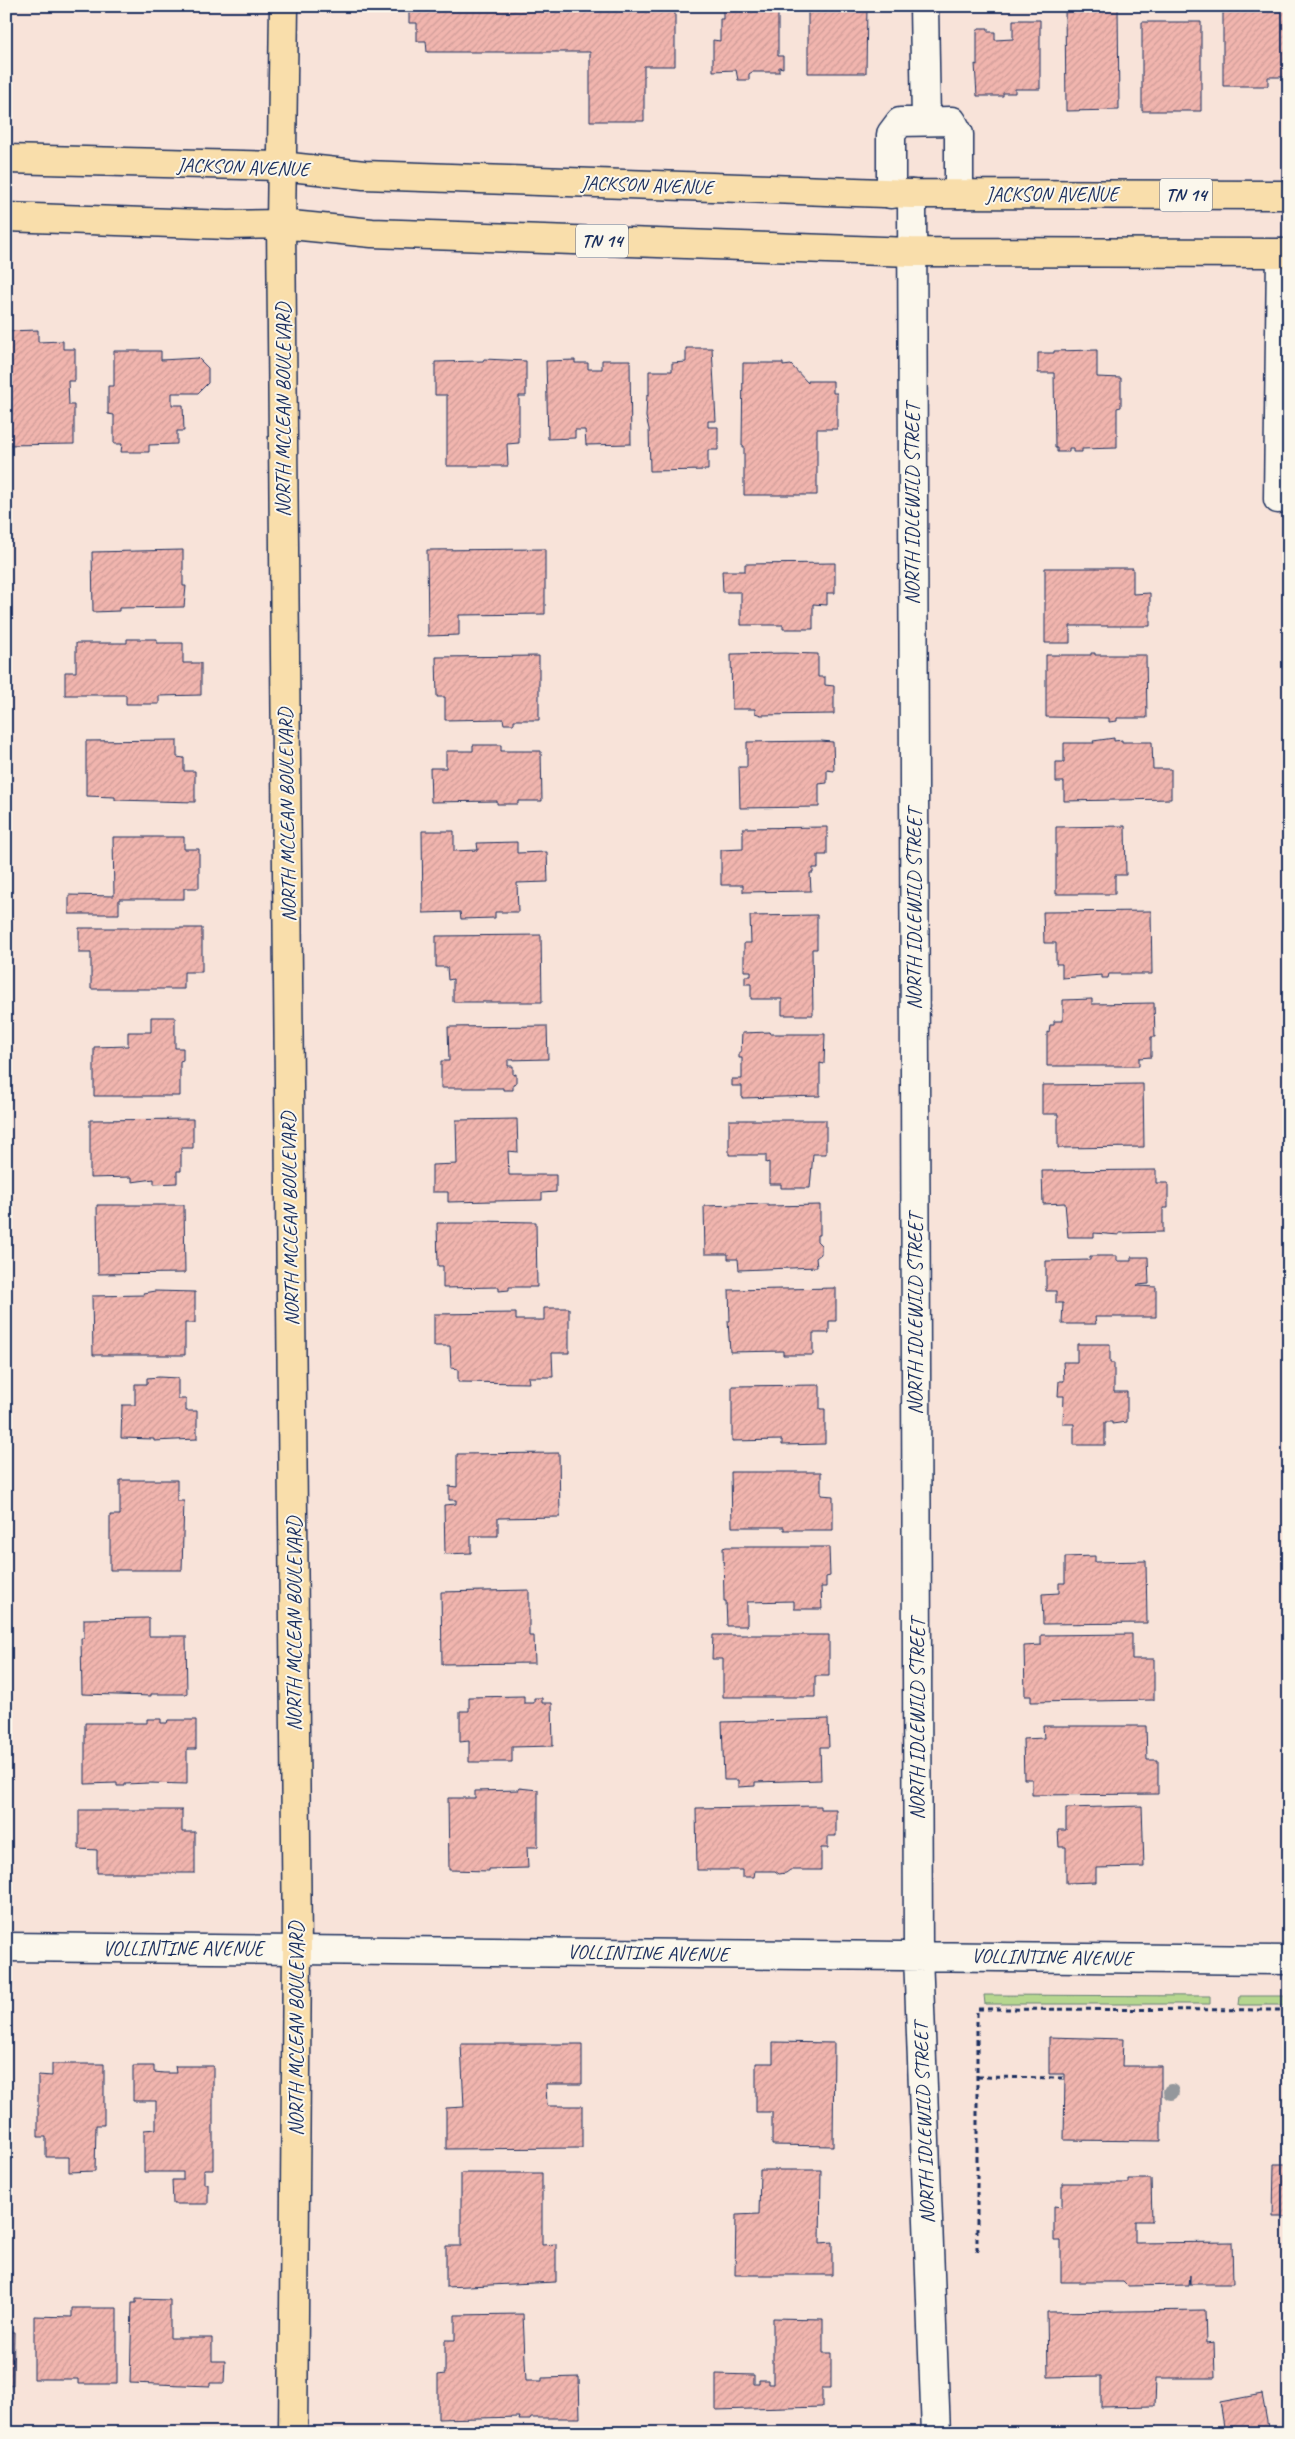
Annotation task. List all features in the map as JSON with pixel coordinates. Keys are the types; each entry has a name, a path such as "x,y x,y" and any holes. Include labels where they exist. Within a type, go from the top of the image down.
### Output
{"main road":[{"name":"NORTH MCLEAN BOULEVARD","path":"284,6 281,224 296,1949 293,2433"},
{"name":"JACKSON AVENUE","path":"6,159 282,166 364,175 902,194 1289,195"},
{"name":"TN 14","path":"6,217 228,225 281,224 372,233 911,252 1285,253"}],"street":[{"path":"924,6 926,121 952,121 959,134 959,194"},
{"name":"NORTH IDLEWILD STREET","path":"926,121 900,122 892,134 911,252 918,1955 936,2433"},
{"path":"1278,500 1285,253"},
{"name":"VOLLINTINE AVENUE","path":"6,1947 1289,1960"}],"path":[{"path":"977,2251 977,2008 1289,2010"},
{"path":"977,2077 1065,2078"}],"green space":[{"path":"984,1995 1210,1996 1210,2004 985,2004"},
{"path":"1240,1996 1289,1996 1289,2005 1239,2005"}],"building":[{"path":"409,6 675,6 675,66 644,66 644,121 590,121 590,52 427,52 426,41 417,41 417,23 409,23"},
{"path":"723,6 778,6 778,56 783,56 783,68 779,67 779,72 752,72 749,74 749,80 738,80 736,70 713,71 713,40 720,41 720,19 723,19"},
{"path":"808,6 867,6 866,73 808,73"},
{"path":"1065,6 1118,6 1119,110 1066,111"},
{"path":"1223,6 1288,6 1288,77 1268,77 1268,86 1223,86"},
{"path":"1013,20 1040,20 1040,89 1015,89 1015,93 1003,93 1003,96 977,96 975,64 977,65 977,32 979,28 988,28 988,32 995,32 995,40 1013,39"},
{"path":"1142,22 1201,22 1201,111 1142,111"},
{"path":"38,330 38,342 63,341 63,349 75,349 75,381 68,381 69,405 74,405 74,444 6,445 6,331"},
{"path":"686,348 712,348 716,421 708,421 708,427 718,427 718,450 708,450 708,470 650,471 649,429 646,417 647,394 649,395 649,371 672,371 672,363 686,362"},
{"path":"1097,350 1097,377 1121,378 1121,407 1117,408 1117,448 1082,449 1082,452 1073,452 1073,448 1069,448 1069,452 1057,452 1057,448 1055,448 1054,373 1038,373 1038,353"},
{"path":"114,351 161,351 161,360 198,358 208,368 208,383 198,393 172,393 172,405 183,405 184,431 177,431 177,444 149,445 149,452 121,452 122,444 114,444 114,415 108,414 108,386 114,386"},
{"path":"484,359 526,361 526,396 519,396 519,443 507,444 508,466 447,466 447,395 435,395 435,362 483,361"},
{"path":"575,360 575,363 588,363 588,369 602,369 602,360 630,360 631,444 586,445 585,430 575,430 575,438 548,439 546,361"},
{"path":"743,363 783,363 783,366 791,365 808,383 808,381 833,381 833,393 837,393 837,429 817,429 817,495 744,495 744,446 742,446"},
{"path":"545,549 545,614 459,615 459,635 428,636 427,550"},
{"path":"183,550 183,586 186,586 184,607 119,608 119,611 93,612 92,552"},
{"path":"835,563 835,593 827,593 827,605 813,604 813,629 783,629 783,625 741,625 741,592 723,592 722,571 745,571 745,564"},
{"path":"1045,568 1133,568 1133,594 1150,593 1150,626 1070,626 1070,643 1045,643"},
{"path":"127,639 157,639 157,643 183,643 183,663 201,663 201,695 159,696 159,704 126,704 126,695 65,695 65,672 76,672 76,643 127,643"},
{"path":"1091,653 1095,653 1095,655 1146,655 1147,718 1117,718 1117,721 1109,722 1109,718 1046,717 1046,655 1091,655"},
{"path":"731,654 818,654 818,677 825,677 825,685 834,686 834,714 761,715 755,713 755,709 732,709"},
{"path":"539,656 539,720 514,720 514,724 504,724 503,719 445,720 445,697 437,697 436,657"},
{"path":"1114,738 1114,741 1122,740 1122,742 1152,742 1153,769 1171,769 1171,799 1064,801 1064,782 1056,782 1056,762 1064,762 1064,743 1094,743 1093,741"},
{"path":"177,740 177,757 184,758 184,771 195,771 195,802 115,800 115,797 86,796 86,741"},
{"path":"747,742 833,742 834,771 827,770 827,783 819,784 819,807 740,808 739,767 747,767"},
{"path":"473,745 501,745 501,751 541,751 542,801 518,801 518,804 497,804 497,801 431,802 430,768 446,768 446,751 473,751"},
{"path":"1125,826 1126,875 1115,875 1115,894 1056,894 1056,827"},
{"path":"827,827 827,855 818,855 818,868 813,868 813,873 810,873 811,891 743,892 743,885 721,885 721,850 743,849 743,828"},
{"path":"422,831 454,831 454,851 478,850 477,843 517,842 517,853 547,852 548,882 517,883 518,912 495,912 495,918 461,919 460,912 423,913"},
{"path":"113,837 184,837 184,849 199,849 199,888 184,888 184,899 119,899 119,914 69,914 69,895 114,896"},
{"path":"1151,911 1152,974 1109,974 1108,978 1102,978 1102,975 1062,978 1062,964 1056,964 1056,943 1044,943 1043,912"},
{"path":"817,915 817,949 812,949 813,1015 782,1015 782,999 751,999 751,984 745,984 745,976 751,976 751,971 744,971 744,943 751,943 750,916"},
{"path":"79,928 202,928 202,972 184,972 184,989 91,989 91,953 79,953"},
{"path":"541,935 542,1002 453,1002 453,979 448,980 447,967 436,967 436,936"},
{"path":"1092,999 1092,1004 1154,1003 1155,1037 1151,1037 1151,1057 1139,1058 1139,1066 1047,1066 1047,1032 1049,1033 1050,1025 1054,1025 1054,1021 1063,1021 1063,1000"},
{"path":"151,1017 175,1017 175,1048 183,1048 183,1060 180,1061 180,1096 94,1096 94,1047 128,1046 128,1032 151,1032"},
{"path":"547,1026 548,1059 508,1060 508,1066 513,1066 513,1075 516,1074 516,1083 513,1084 513,1090 503,1090 503,1088 441,1088 441,1061 449,1061 448,1027"},
{"path":"770,1032 770,1034 825,1034 824,1064 820,1063 820,1096 742,1098 742,1086 732,1086 732,1079 742,1079 742,1058 739,1058 739,1052 741,1052 742,1033"},
{"path":"1143,1084 1144,1147 1058,1148 1058,1114 1042,1114 1042,1085"},
{"path":"193,1119 193,1148 181,1148 181,1171 177,1171 177,1183 154,1184 154,1179 132,1182 132,1177 90,1178 90,1120"},
{"path":"517,1119 518,1152 508,1151 509,1175 556,1175 556,1192 542,1193 542,1200 448,1202 448,1192 432,1192 432,1165 457,1164 456,1120"},
{"path":"729,1120 826,1120 826,1154 813,1154 810,1188 781,1188 781,1184 769,1184 769,1162 766,1163 766,1155 729,1155"},
{"path":"1156,1170 1156,1183 1168,1183 1168,1208 1163,1208 1163,1232 1119,1233 1119,1235 1094,1233 1094,1237 1068,1237 1065,1203 1043,1204 1042,1171"},
{"path":"768,1204 768,1206 820,1205 820,1235 817,1235 817,1241 821,1245 821,1254 816,1258 817,1267 739,1270 738,1259 728,1259 728,1254 705,1254 704,1206"},
{"path":"97,1205 184,1205 185,1273 98,1274"},
{"path":"475,1221 536,1222 537,1287 509,1287 509,1290 499,1291 499,1287 443,1288 443,1266 438,1266 437,1223 474,1223"},
{"path":"1090,1256 1117,1256 1117,1261 1131,1261 1131,1257 1148,1257 1149,1284 1137,1285 1156,1287 1156,1317 1095,1317 1096,1324 1062,1324 1063,1303 1056,1303 1056,1291 1046,1291 1046,1261 1090,1260"},
{"path":"836,1288 836,1321 829,1321 829,1333 813,1333 813,1355 783,1355 783,1351 730,1352 729,1290"},
{"path":"155,1291 195,1292 195,1323 185,1323 185,1355 93,1355 92,1296 144,1295 143,1293"},
{"path":"544,1308 569,1308 569,1353 552,1353 553,1377 528,1377 529,1383 458,1382 458,1369 451,1368 450,1346 434,1346 434,1314 516,1313 516,1320 544,1320"},
{"path":"1077,1344 1110,1344 1110,1363 1114,1363 1114,1392 1127,1392 1127,1422 1112,1424 1112,1422 1105,1422 1105,1445 1074,1445 1074,1424 1063,1424 1064,1396 1058,1396 1059,1381 1064,1381 1063,1362 1077,1362"},
{"path":"147,1378 178,1378 178,1399 186,1399 186,1411 197,1411 197,1439 154,1441 154,1439 121,1438 122,1405 135,1405 135,1384 147,1384"},
{"path":"820,1385 820,1409 825,1409 825,1444 782,1445 782,1440 732,1441 732,1386"},
{"path":"559,1453 560,1517 498,1518 498,1536 471,1536 471,1553 445,1554 444,1505 456,1504 456,1500 449,1500 449,1486 457,1487 457,1454"},
{"path":"731,1472 821,1472 821,1495 833,1496 833,1530 784,1530 784,1527 732,1527"},
{"path":"120,1480 177,1480 177,1501 184,1501 182,1570 110,1570 110,1515 120,1515"},
{"path":"829,1547 830,1576 826,1577 826,1587 821,1587 822,1609 794,1609 794,1601 747,1602 747,1626 727,1626 726,1601 724,1601 723,1548"},
{"path":"1095,1556 1095,1562 1146,1561 1147,1623 1043,1624 1042,1594 1059,1593 1059,1583 1065,1583 1065,1557"},
{"path":"529,1590 529,1636 534,1636 535,1663 442,1664 441,1592"},
{"path":"149,1618 149,1636 186,1636 187,1694 151,1694 151,1696 82,1694 81,1638 84,1638 84,1619"},
{"path":"1132,1634 1132,1659 1154,1659 1154,1700 1031,1702 1031,1696 1025,1696 1024,1646 1041,1645 1041,1635"},
{"path":"713,1635 829,1635 829,1676 815,1676 815,1697 723,1697 723,1659 712,1659"},
{"path":"524,1696 524,1703 534,1703 534,1698 542,1698 542,1703 552,1703 553,1746 512,1747 512,1762 469,1762 469,1741 460,1742 460,1711 469,1711 469,1697"},
{"path":"147,1719 161,1719 161,1723 167,1723 168,1720 196,1720 196,1749 187,1749 187,1784 149,1783 117,1786 117,1783 85,1784 85,1723 147,1723"},
{"path":"828,1719 829,1747 820,1747 821,1780 755,1782 755,1786 738,1787 738,1780 724,1780 722,1722"},
{"path":"1043,1726 1146,1726 1147,1760 1158,1760 1158,1794 1032,1795 1032,1779 1024,1779 1023,1739 1044,1738"},
{"path":"519,1788 538,1790 538,1847 527,1847 528,1868 489,1869 489,1871 449,1870 448,1798 475,1798 475,1791 519,1790"},
{"path":"821,1806 821,1809 836,1809 836,1836 828,1836 828,1848 821,1848 821,1870 790,1870 779,1874 775,1871 755,1871 754,1877 742,1877 742,1870 697,1870 696,1808"},
{"path":"1142,1806 1144,1867 1096,1868 1096,1882 1066,1883 1066,1847 1059,1847 1058,1830 1066,1830 1066,1808"},
{"path":"79,1810 182,1810 182,1832 195,1832 195,1873 97,1873 97,1850 79,1849"},
{"path":"1049,2037 1123,2039 1122,2066 1161,2066 1161,2141 1064,2140 1065,2074 1049,2074"},
{"path":"773,2042 834,2043 833,2146 772,2145 772,2112 756,2112 756,2063 773,2063"},
{"path":"461,2044 582,2044 582,2084 546,2084 547,2106 582,2106 582,2148 446,2149 446,2108 464,2107"},
{"path":"6,2063 8,2125 6,2125"},
{"path":"52,2064 104,2064 104,2125 96,2125 95,2171 69,2172 69,2157 46,2157 46,2137 38,2137 38,2075 52,2076"},
{"path":"133,2066 154,2066 154,2072 176,2073 175,2066 213,2066 213,2170 204,2170 204,2184 208,2184 208,2204 173,2204 172,2180 183,2180 183,2172 144,2172 144,2130 156,2129 156,2101 133,2101"},
{"path":"1274,2164 1289,2164 1289,2217 1273,2217"},
{"path":"760,2170 821,2170 820,2243 832,2242 832,2275 735,2275 736,2215 759,2214"},
{"path":"461,2173 542,2173 542,2245 556,2244 556,2282 446,2287 446,2246 461,2246"},
{"path":"1128,2179 1151,2179 1152,2221 1135,2221 1135,2243 1232,2242 1233,2284 1190,2284 1190,2275 1189,2285 1127,2286 1123,2282 1061,2282 1061,2241 1054,2241 1054,2206 1062,2207 1062,2183 1128,2183"},
{"path":"136,2299 170,2300 170,2338 212,2338 212,2361 225,2361 224,2383 210,2383 210,2386 130,2383 132,2303 136,2303"},
{"path":"72,2308 117,2308 117,2384 78,2384 78,2379 34,2379 34,2316 72,2317"},
{"path":"1205,2310 1206,2343 1214,2342 1215,2378 1156,2378 1155,2406 1101,2407 1101,2376 1048,2377 1047,2312"},
{"path":"523,2314 526,2381 542,2381 542,2378 579,2377 580,2418 531,2418 530,2420 519,2420 520,2417 438,2419 438,2375 445,2374 445,2340 455,2340 455,2315"},
{"path":"773,2318 823,2319 823,2353 831,2353 831,2388 822,2388 822,2407 716,2410 716,2374 754,2375 754,2384 759,2384 759,2380 768,2380 768,2384 773,2384"},
{"path":"6,2332 14,2332 13,2385 10,2384 9,2398 6,2398"},
{"path":"1262,2394 1269,2433 1225,2433 1220,2402"}]}
